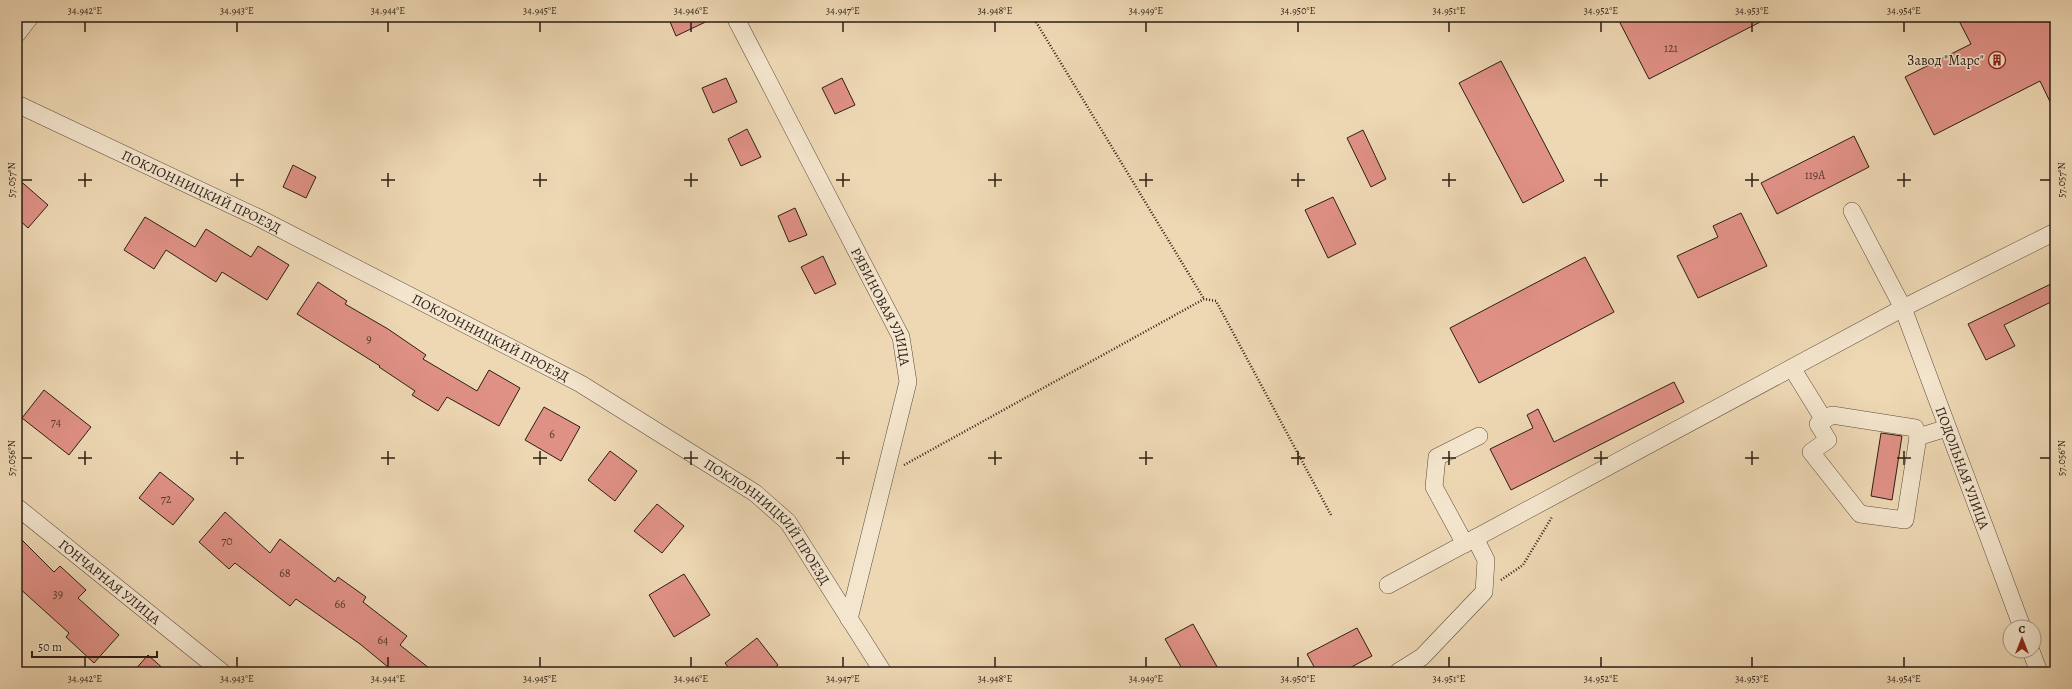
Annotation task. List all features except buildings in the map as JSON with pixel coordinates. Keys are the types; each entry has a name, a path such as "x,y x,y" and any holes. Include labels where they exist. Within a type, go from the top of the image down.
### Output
{"street":[{"path":"17,34 30,17"},
{"name":"РЯБИНОВАЯ УЛИЦА","path":"735,17 901,337 908,382 849,618"},
{"name":"ПОКЛОННИЦКИЙ ПРОЕЗД","path":"17,104 259,218 581,384 755,492 788,522 883,672"},
{"name":"ПОДОЛЬНАЯ УЛИЦА","path":"1852,211 1903,308 2019,619"},
{"path":"1388,585 1903,308 2055,232"},
{"path":"1792,368 1824,420"},
{"path":"1832,415 1915,428 1918,438 1905,520 1860,514 1811,452 1828,440 1818,424 1832,415"},
{"path":"1918,438 1948,428"},
{"path":"1398,672 1422,658 1484,592 1486,560 1470,541 1434,487 1437,457 1479,436"},
{"name":"ГОНЧАРНАЯ УЛИЦА","path":"17,507 222,672"},
{"path":"2035,659 2039,672"}],"path":[{"path":"1033,17 1204,299"},
{"path":"885,476 1204,299 1216,301 1331,515"},
{"path":"1484,592 1523,565 1554,513"}],"place":[{"name":"Завод \"Марс\"","path":"1997,60"}]}
